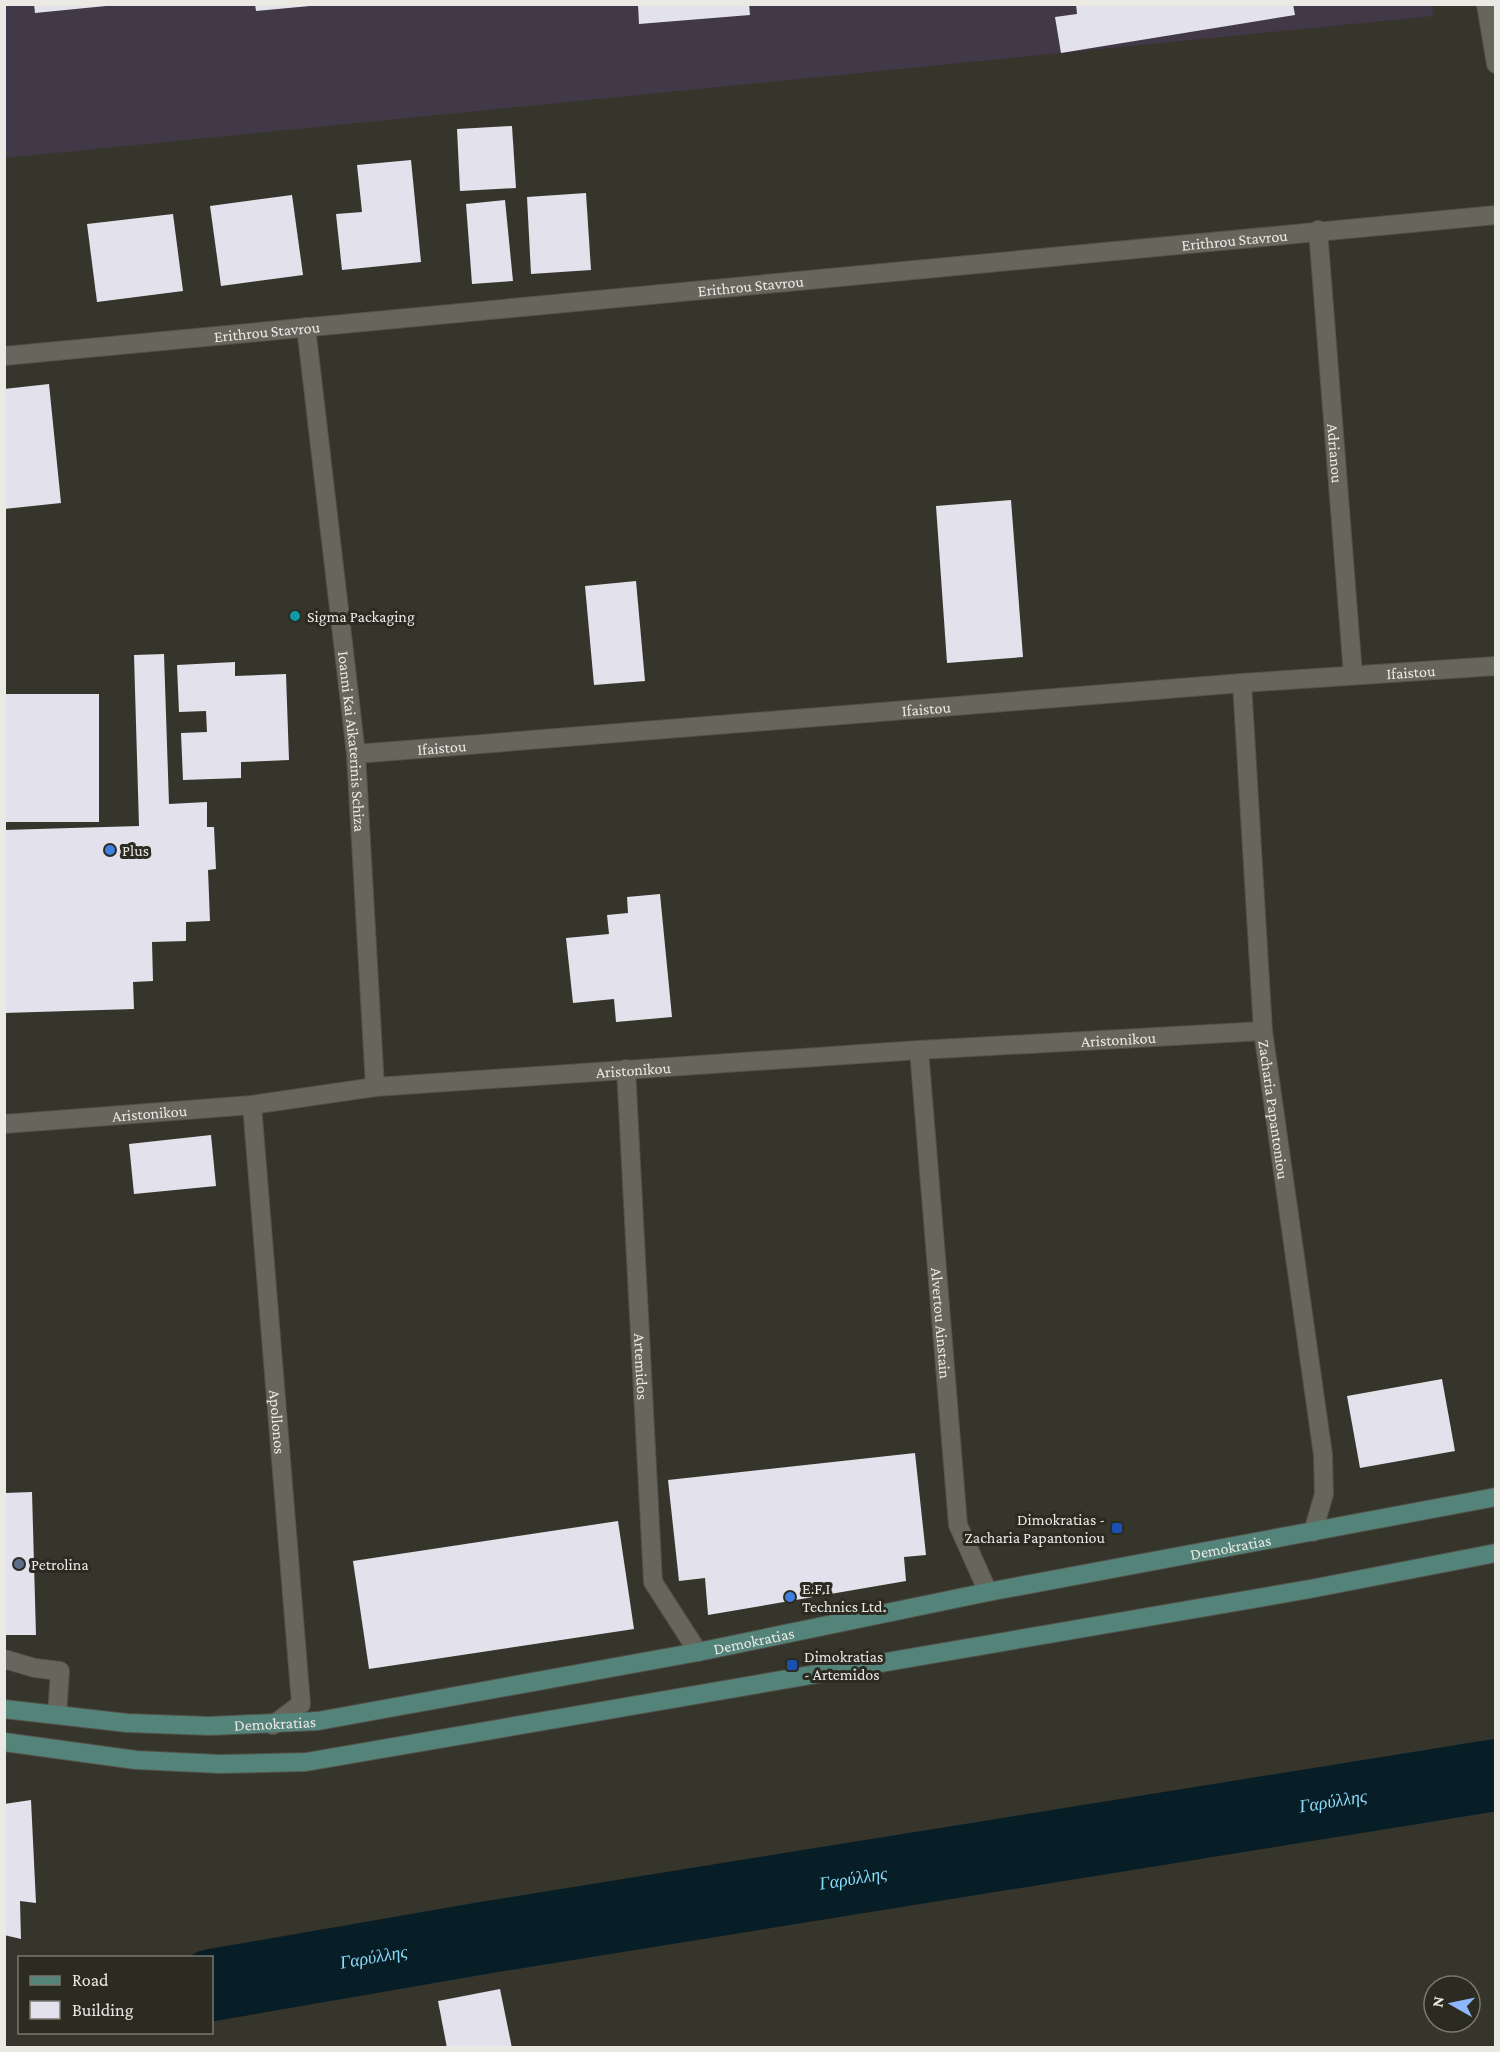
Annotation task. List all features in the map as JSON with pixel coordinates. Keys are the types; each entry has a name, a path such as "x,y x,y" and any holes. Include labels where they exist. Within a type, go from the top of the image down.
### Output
{"street":[{"path":"1490,14 1496,64"},
{"name":"Erithrou Stavrou","path":"4,356 1317,230 1496,215"},
{"name":"Adrianou","path":"1317,230 1353,675"},
{"name":"Ioanni Kai Aikaterinis Schiza","path":"306,327 356,754 375,1087"},
{"name":"Ifaistou","path":"356,754 1242,683 1496,666"},
{"name":"Zacharia Papantoniou","path":"1242,683 1263,1031 1323,1455 1324,1494 1312,1532"},
{"name":"Aristonikou","path":"4,1124 252,1105 375,1087 919,1050 1263,1031"},
{"name":"Alvertou Ainstain","path":"919,1050 958,1525 988,1592"},
{"name":"Artemidos","path":"626,1069 653,1582 698,1652"},
{"name":"Apollonos","path":"252,1105 301,1704 273,1725"},
{"name":"Demokratias","path":"4,1709 127,1723 273,1725 318,1721 698,1652 988,1592 1496,1497"},
{"path":"4,1742 136,1760 220,1764 306,1762 1310,1589 1496,1553"},
{"path":"4,1659 35,1668 60,1671 57,1715"}],"shaded area":[{"path":"5,5 1432,5 1433,16 5,158"}],"building":[{"path":"34,4 106,4 106,6 35,13"},
{"path":"255,4 309,4 310,6 256,11"},
{"path":"638,4 749,4 750,15 639,24"},
{"path":"1076,4 1293,4 1295,15 1061,53 1055,17 1077,14"},
{"path":"512,126 516,188 460,191 457,129"},
{"path":"411,160 421,262 342,270 336,214 362,212 357,165"},
{"path":"586,193 591,270 531,274 527,197"},
{"path":"292,195 303,275 221,286 210,206"},
{"path":"505,200 513,281 472,284 466,204"},
{"path":"173,214 183,291 97,302 87,224"},
{"path":"49,384 61,503 4,509 4,389"},
{"path":"1011,500 1023,657 947,663 936,506"},
{"path":"636,581 645,681 594,685 585,586"},
{"name":"Plus","path":"164,654 169,804 207,802 207,827 214,827 216,869 208,870 210,921 186,922 186,941 152,942 153,981 133,982 134,1009 4,1013 4,830 139,826 134,655"},
{"path":"235,662 235,676 286,674 289,760 241,762 241,778 183,780 181,733 207,732 206,711 179,712 177,665"},
{"path":"4,694 99,694 99,822 4,822"},
{"path":"660,894 672,1017 616,1022 614,999 573,1003 566,938 609,934 607,915 628,913 627,897"},
{"path":"211,1135 216,1186 134,1194 129,1144"},
{"path":"1442,1379 1455,1451 1360,1468 1347,1396"},
{"path":"915,1453 926,1555 904,1557 906,1581 708,1615 705,1578 679,1581 668,1480"},
{"name":"Petrolina","path":"32,1492 36,1635 4,1635 4,1493"},
{"path":"618,1521 634,1629 369,1669 353,1561"},
{"path":"31,1800 36,1903 20,1901 21,1939 4,1935 4,1804"},
{"path":"500,1989 512,2048 447,2048 438,2001"}],"waterway":[{"name":"Γαρύλλης","path":"213,1985 489,1937 1496,1775"}],"place":[{"name":"Sigma Packaging","path":"295,616"},
{"name":"Plus","path":"110,850"},
{"name":"Dimokratias - Zacharia Papantoniou","path":"1117,1528"},
{"name":"Petrolina","path":"19,1564"},
{"name":"E.F.I Technics Ltd.","path":"790,1597"},
{"name":"Dimokratias - Artemidos","path":"792,1665"}]}
